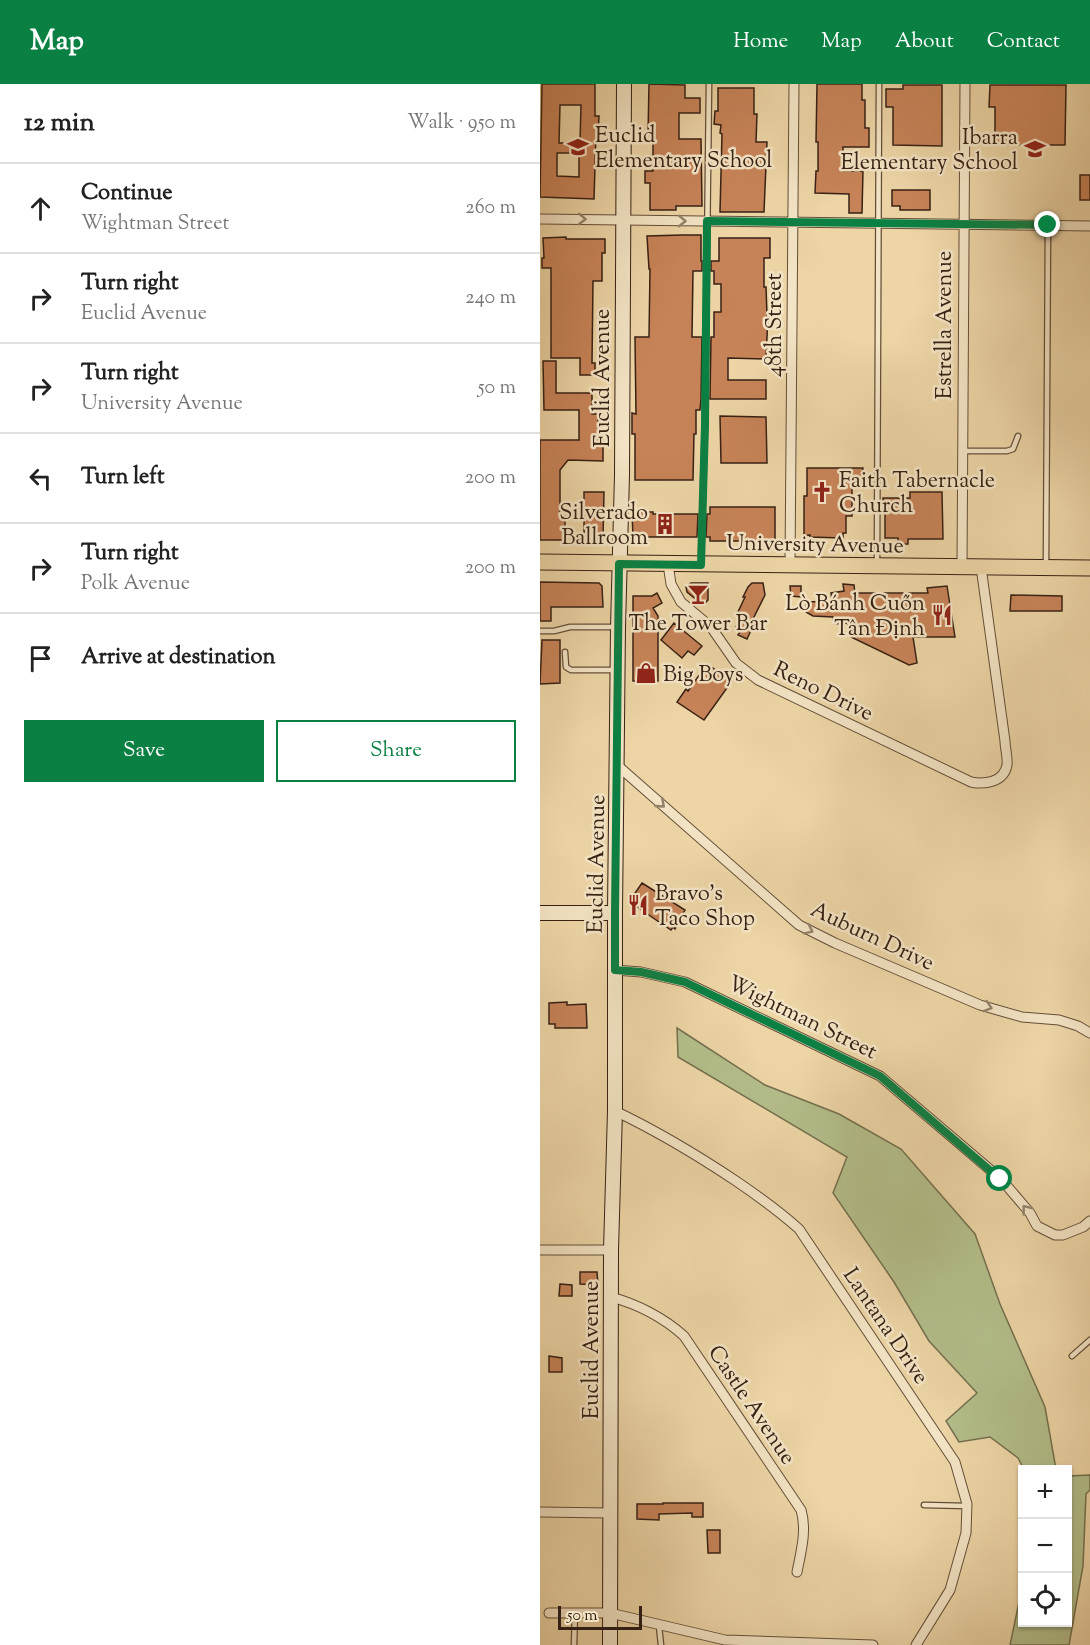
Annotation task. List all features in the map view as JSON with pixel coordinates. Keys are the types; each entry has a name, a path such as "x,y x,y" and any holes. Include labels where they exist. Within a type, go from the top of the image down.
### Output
{"main road":[{"name":"Euclid Avenue","path":"610,1645 611,1250 615,1111 624,84"},
{"name":"University Avenue","path":"540,562 1090,568"},
{"path":"540,913 615,913"}],"street":[{"name":"48th Street","path":"790,565 794,84"},
{"name":"Estrella Avenue","path":"962,567 965,84"},
{"path":"540,219 1090,226"},
{"name":"Reno Drive","path":"668,564 671,584 681,602 711,627 736,663 758,680 971,782 982,784 1000,778 1007,766 981,567"},
{"name":"Auburn Drive","path":"617,765 799,925 980,1005 1022,1017 1059,1020 1078,1026 1090,1033"},
{"name":"Wightman Street","path":"615,970 641,972 685,982 880,1076 1000,1179 1030,1213 1037,1226 1055,1235 1063,1235 1083,1227 1090,1221"},
{"name":"Lantana Drive","path":"615,1111 636,1120 706,1161 781,1212 799,1229 955,1462 967,1506 966,1533 950,1590 916,1645"},
{"path":"540,1250 611,1250"},
{"name":"Castle Avenue","path":"611,1297 629,1302 673,1326 684,1335 801,1510 804,1518 802,1547 796,1572"},
{"path":"540,1512 610,1513"},
{"path":"549,1612 610,1612 725,1640 873,1645"}],"lane":[{"path":"701,565 709,84"},
{"path":"877,566 879,84"},
{"path":"1046,568 1048,225"},
{"path":"962,451 1007,451 1014,449 1018,436"},
{"path":"540,632 554,632 570,627 618,627"},
{"path":"565,652 566,667 571,669 618,670"},
{"path":"1072,1356 1090,1340"},
{"path":"924,1505 967,1506"},
{"path":"574,1645 575,1613"},
{"path":"659,1623 661,1645"}],"green space":[{"path":"677,1028 765,1085 839,1114 901,1149 975,1234 1000,1304 1045,1407 1055,1465 1022,1465 1018,1458 990,1437 959,1442 946,1421 977,1393 929,1341 894,1282 833,1193 847,1157 678,1057"},
{"path":"1090,1475 1090,1490 1086,1494 1083,1566 1069,1645 1010,1645 1018,1607 1018,1627 1072,1627 1072,1476"}],"building":[{"path":"542,84 595,84 595,116 599,116 598,135 596,135 594,199 540,197","holes":["560,105 581,105 580,143 559,143","557,153 579,153 579,177 557,176"]},
{"path":"649,84 685,85 685,98 700,98 700,113 679,113 679,139 701,139 702,206 676,206 676,210 650,210 650,183 645,183 645,171 653,171 653,134 648,134"},
{"path":"817,84 862,84 862,100 865,100 865,128 869,128 869,147 843,147 843,171 863,171 862,213 849,213 849,194 815,193 816,171 818,171"},
{"path":"903,85 942,85 942,146 893,145 893,107 886,107 886,89 903,89"},
{"path":"990,85 1066,85 1065,145 995,145 995,107 989,107"},
{"path":"718,88 754,88 754,114 757,114 756,142 767,142 764,212 720,212 722,134 720,133 721,125 714,124 715,111 718,111"},
{"path":"1080,175 1090,175 1090,200 1080,200"},
{"path":"892,190 930,190 930,210 900,210 900,206 892,206"},
{"path":"701,235 702,271 693,271 692,337 702,337 701,399 700,410 696,410 693,480 635,480 635,434 632,434 632,413 636,414 635,337 649,337 650,269 647,236"},
{"path":"566,237 566,239 605,239 605,253 602,253 602,281 593,281 592,363 595,363 595,375 580,375 580,358 551,358 551,268 542,268 543,238"},
{"path":"719,238 770,238 770,258 764,258 764,287 766,287 768,315 766,359 728,358 728,380 766,380 766,399 710,399 711,337 714,337 714,312 721,312 721,284 714,284 711,261 719,261"},
{"path":"543,361 556,361 556,393 592,393 592,414 598,414 598,441 603,441 603,461 568,460 560,470 560,516 565,516 565,540 540,540 540,440 579,440 579,410 544,410"},
{"path":"720,416 766,417 767,463 721,463"},
{"name":"Faith Tabernacle Church","path":"807,468 863,468 863,488 852,488 852,516 846,516 846,533 843,533 843,538 804,536"},
{"path":"584,492 604,492 603,539 584,539"},
{"path":"910,492 942,492 943,539 908,539 908,544 898,544 898,538 885,538 883,498 910,498"},
{"path":"710,507 775,507 775,541 710,541 710,537 706,537 707,514 710,514"},
{"name":"Silverado Ballroom","path":"632,512 698,514 697,537 633,537"},
{"path":"540,582 599,583 602,586 603,607 551,607 551,621 540,621"},
{"name":"The Tower Bar","path":"691,583 708,583 708,600 703,605 687,592 686,587"},
{"path":"752,583 763,583 765,595 752,621 755,622 747,639 738,635 740,632 735,629 742,614 738,612 745,597 743,597"},
{"path":"843,584 854,585 855,593 928,593 927,588 947,586 955,637 913,637 917,663 909,665 851,637 848,623 834,624 833,617 813,616 806,612 806,602 832,601 831,593 844,591"},
{"path":"790,586 801,586 801,597 791,596"},
{"path":"657,593 662,603 653,608 658,616 658,681 633,681 633,596 652,596"},
{"path":"1011,595 1062,596 1062,611 1010,611"},
{"path":"674,623 702,646 694,655 688,651 682,658 661,640"},
{"path":"542,640 560,640 560,683 540,684"},
{"path":"707,664 732,681 704,720 677,702 686,689 688,691"},
{"path":"642,883 685,910 675,929 673,927 671,930 631,903 633,901 631,899"},
{"path":"567,1002 567,1005 586,1004 587,1028 555,1028 555,1024 549,1024 549,1003"},
{"path":"580,1272 597,1272 598,1285 580,1284"},
{"path":"560,1284 572,1285 572,1296 559,1296"},
{"path":"549,1356 562,1358 562,1372 549,1372"},
{"path":"703,1503 703,1517 692,1517 692,1513 659,1514 659,1520 637,1519 637,1504"},
{"path":"707,1530 720,1530 720,1553 708,1553"}],"place":[{"name":"Euclid Elementary School","path":"578,147"},
{"name":"Ibarra Elementary School","path":"1035,149"},
{"name":"Faith Tabernacle Church","path":"822,492"},
{"name":"Silverado Ballroom","path":"665,524"},
{"name":"The Tower Bar","path":"698,594"},
{"name":"Lò Bánh Cuốn Tân Định","path":"942,615"},
{"name":"Big Boys","path":"646,673"},
{"name":"Bravo's Taco Shop","path":"638,905"}],"route":[{"path":"1000,1179 880,1076 685,982 641,972 615,970 619,564 701,565 707,221 1048,225"}]}
